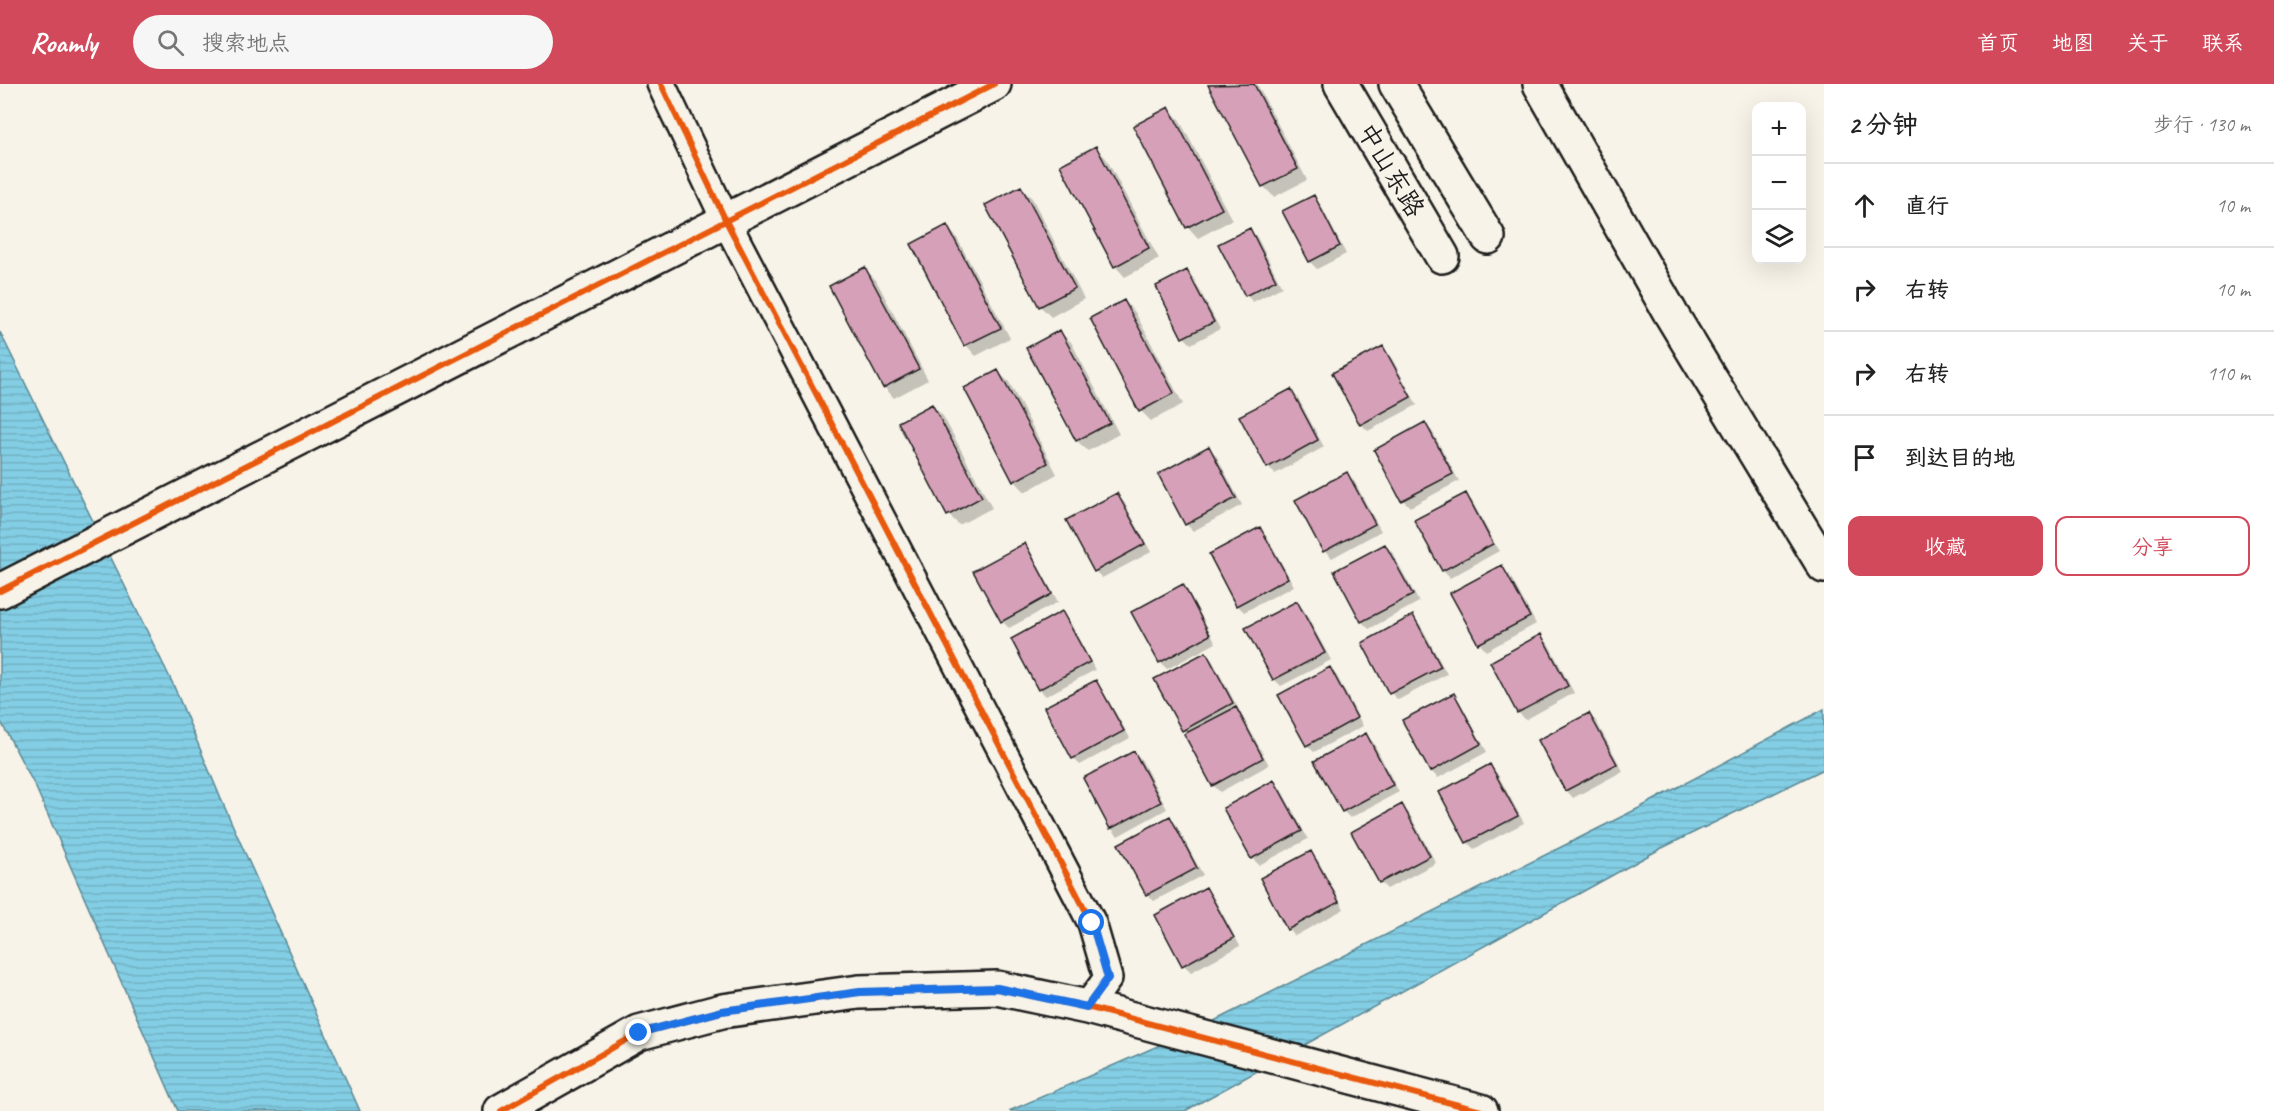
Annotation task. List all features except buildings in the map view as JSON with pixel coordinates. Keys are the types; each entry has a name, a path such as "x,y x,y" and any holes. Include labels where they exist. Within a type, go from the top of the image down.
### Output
{"street":[{"path":"661,84 726,221 1092,923 1108,978 1087,1007"},
{"path":"0,591 994,84"},
{"name":"中山东路","path":"1341,84 1442,256"},
{"name":"中山东路","path":"1396,84 1488,237"},
{"path":"1540,84 1671,314 1824,566"},
{"path":"501,1111 639,1033 722,1011 860,992 997,988 1087,1007 1481,1111"}],"water":[{"path":"0,332 173,684 221,799 360,1111 178,1111 36,788 0,720"},
{"path":"1824,709 1824,769 1660,849 1185,1111 1009,1111 1208,1024 1639,808"}],"cycle path":[{"path":"661,84 726,221 1092,923 1108,978 1087,1007"},
{"path":"0,591 994,84"},
{"path":"501,1111 639,1033 722,1011 859,992 997,988 1087,1007 1481,1111"}],"route":[{"path":"639,1033 722,1011 860,992 997,988 1087,1007 1108,978 1092,923"}]}
